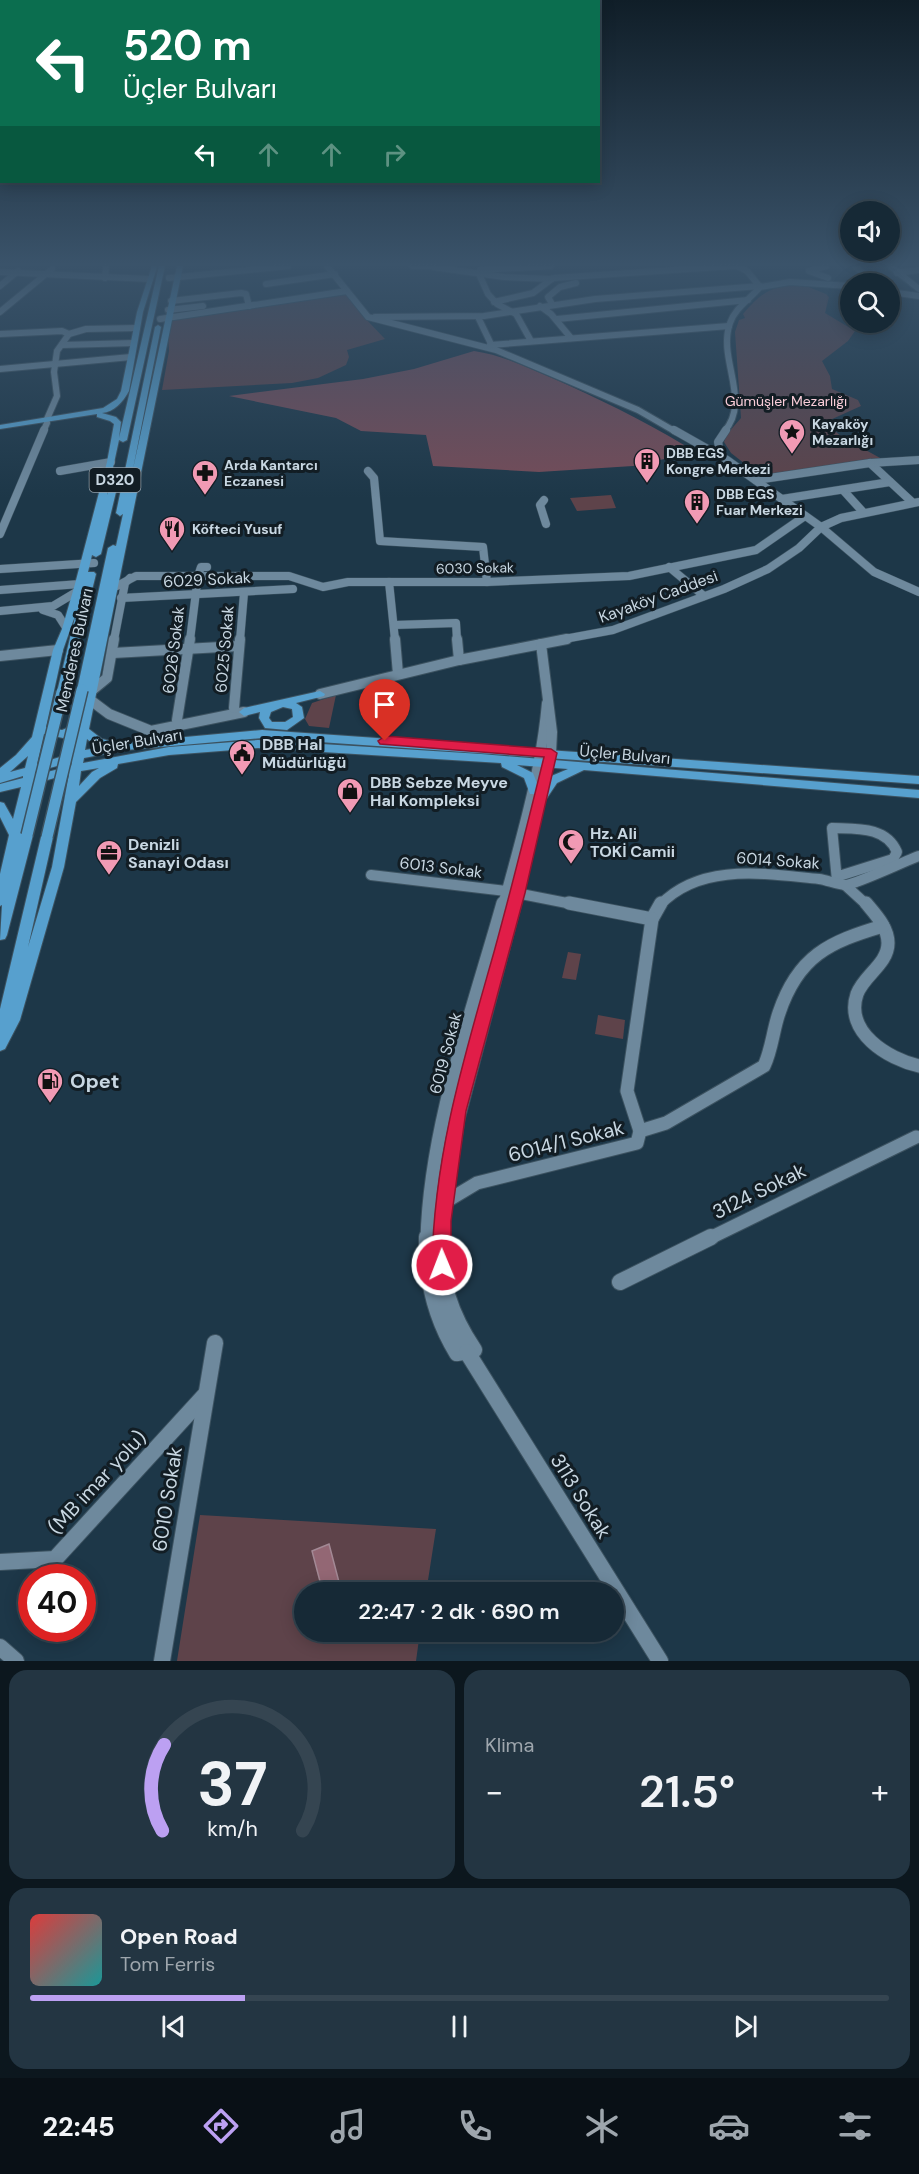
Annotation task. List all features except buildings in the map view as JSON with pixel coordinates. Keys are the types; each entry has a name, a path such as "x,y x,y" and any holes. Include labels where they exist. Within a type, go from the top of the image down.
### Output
{"main road":[{"path":"102,413 122,398 134,344"},
{"name":"D320","path":"102,516 144,344"},
{"name":"Menderes Bulvarı","path":"0,1038 47,837 87,694 115,536 159,344"},
{"path":"0,1045 14,1020 58,867 85,726 87,694 113,588 160,344"},
{"path":"0,429 102,413 131,402"},
{"path":"102,413 127,421"},
{"path":"0,901 2,880 22,836 23,801 58,650 67,629 79,587 90,563 102,516 118,424 113,418 102,413"},
{"path":"115,536 127,520"},
{"name":"Menderes Bulvarı","path":"0,935 22,836 62,692 90,563"},
{"path":"241,711 320,694"},
{"path":"241,711 257,713 270,724 281,727 299,715 309,699 320,694"},
{"path":"247,734 262,726 266,709 279,703 293,705 306,729 325,736"},
{"path":"39,729 63,734 85,726"},
{"path":"85,726 98,742 127,753"},
{"path":"0,774 20,758 39,729"},
{"name":"Üçler Bulvarı","path":"29,776 79,761 247,734 325,736 546,758 919,780"},
{"name":"Üçler Bulvarı","path":"127,753 258,744 481,758 546,758 603,769 919,794"},
{"path":"72,802 96,775 127,753"},
{"path":"481,758 508,764 526,773 539,793 550,782 565,773 579,769 603,769"},
{"path":"0,779 29,776"},
{"path":"0,788 29,776"},
{"path":"23,801 36,789 52,783 68,787 72,792 72,802"},
{"path":"0,806 22,836"}],"street":[{"path":"0,534 57,396 54,363 62,345 116,344"},
{"path":"477,344 489,346 617,400 721,456 821,527 874,572 919,592"},
{"path":"489,346 515,344"},
{"path":"721,456 717,440 736,412 730,344"},
{"path":"0,369 131,357"},
{"path":"756,480 870,463 919,460"},
{"path":"60,471 111,462"},
{"path":"870,463 915,502"},
{"path":"368,471 374,478 380,541 483,547 488,582"},
{"path":"782,500 890,482"},
{"path":"843,490 863,512"},
{"path":"544,500 540,505 546,524"},
{"name":"Kayaköy Caddesi","path":"320,694 459,660 614,630 768,569 799,548 821,527 863,512 915,502"},
{"name":"6030 Sokak","path":"117,567 133,577 289,576 322,587 348,582 488,582 629,576 756,550 805,516"},
{"path":"0,569 90,563"},
{"path":"198,576 201,567 207,567"},
{"path":"669,567 702,596"},
{"name":"6026 Sokak","path":"179,726 177,720 198,576"},
{"path":"113,588 133,577"},
{"path":"133,577 124,583 107,678 87,694 102,710 142,730 155,731 199,725 241,711"},
{"path":"389,582 398,674"},
{"path":"0,590 79,587"},
{"path":"0,611 36,609 60,603 79,587"},
{"name":"6029 Sokak","path":"121,598 293,589"},
{"name":"6025 Sokak","path":"241,711 239,646 244,593"},
{"path":"36,609 56,613 64,621 67,629"},
{"path":"394,625 456,623 459,660"},
{"name":"6019 Sokak","path":"466,1352 446,1298 440,1250 444,1203 458,1111 539,793 552,732 541,644"},
{"path":"113,653 239,646"},
{"path":"0,656 58,650"},
{"path":"840,881 893,859 897,852 894,843 871,830 832,828 840,881 883,926 887,936 886,952 857,995 858,1023 863,1032 879,1047 899,1060 919,1066"},
{"name":"6014 Sokak","path":"652,919 660,902 695,880 720,874 749,873 840,881 919,856"},
{"name":"6013 Sokak","path":"371,875 512,892"},
{"path":"512,892 652,919"},
{"name":"6019 Sokak","path":"466,1352 444,1333 434,1308 427,1254 429,1212 447,1109 512,892"},
{"name":"6014/1 Sokak","path":"429,1212 477,1183 634,1145 639,1140 640,1131 627,1091 652,919"},
{"path":"640,1131 666,1123 764,1066 771,1052 778,1015 786,994 806,962 820,949 836,940 883,926"},
{"name":"3124 Sokak","path":"620,1282 916,1137"},
{"name":"6010 Sokak","path":"162,1661 215,1343"},
{"name":"3113 Sokak","path":"466,1352 660,1661"},
{"name":"(MB imar yolu)","path":"0,1562 55,1559 206,1394"},
{"path":"0,1647 16,1661"}],"green space":[{"path":"169,344 369,344 347,350 349,357 346,365 318,378 292,383 162,390"},
{"name":"Gümüşler Mezarlığı","path":"736,344 845,344 822,361 830,376 832,389 858,400 861,406 830,420 828,425 842,437 882,459 763,478 731,453 724,442 727,434 741,418"},
{"path":"611,495 616,508 577,511 570,498"},
{"path":"336,695 329,728 309,726 305,719 312,703"},
{"path":"568,952 581,954 576,980 562,978"},
{"path":"598,1015 625,1020 623,1039 595,1034"},
{"path":"200,1515 436,1529 428,1582 294,1582 294,1642 419,1642 416,1661 177,1661"}],"shaded area":[{"path":"474,351 504,358 552,378 619,409 684,445 673,457 633,466 539,472 433,466 426,435 361,431 336,418 229,396 363,379 414,369"},
{"path":"329,1544 339,1582 320,1582 312,1551"}],"place":[{"name":"Kayaköy Mezarlığı","path":"792,455"},
{"name":"DBB EGS Kongre Merkezi","path":"647,484"},
{"name":"Arda Kantarcı Eczanesi","path":"205,496"},
{"name":"DBB EGS Fuar Merkezi","path":"697,525"},
{"name":"Köfteci Yusuf","path":"172,552"},
{"name":"DBB Hal Müdürlüğü","path":"242,776"},
{"name":"DBB Sebze Meyve Hal Kompleksi","path":"350,814"},
{"name":"Hz. Ali TOKİ Camii","path":"571,865"},
{"name":"Denizli Sanayi Odası","path":"109,876"},
{"name":"Opet","path":"50,1104"}],"route":[{"path":"385,741 551,753 543,795 518,893 458,1111 442,1221 440,1250 442,1265"}]}
